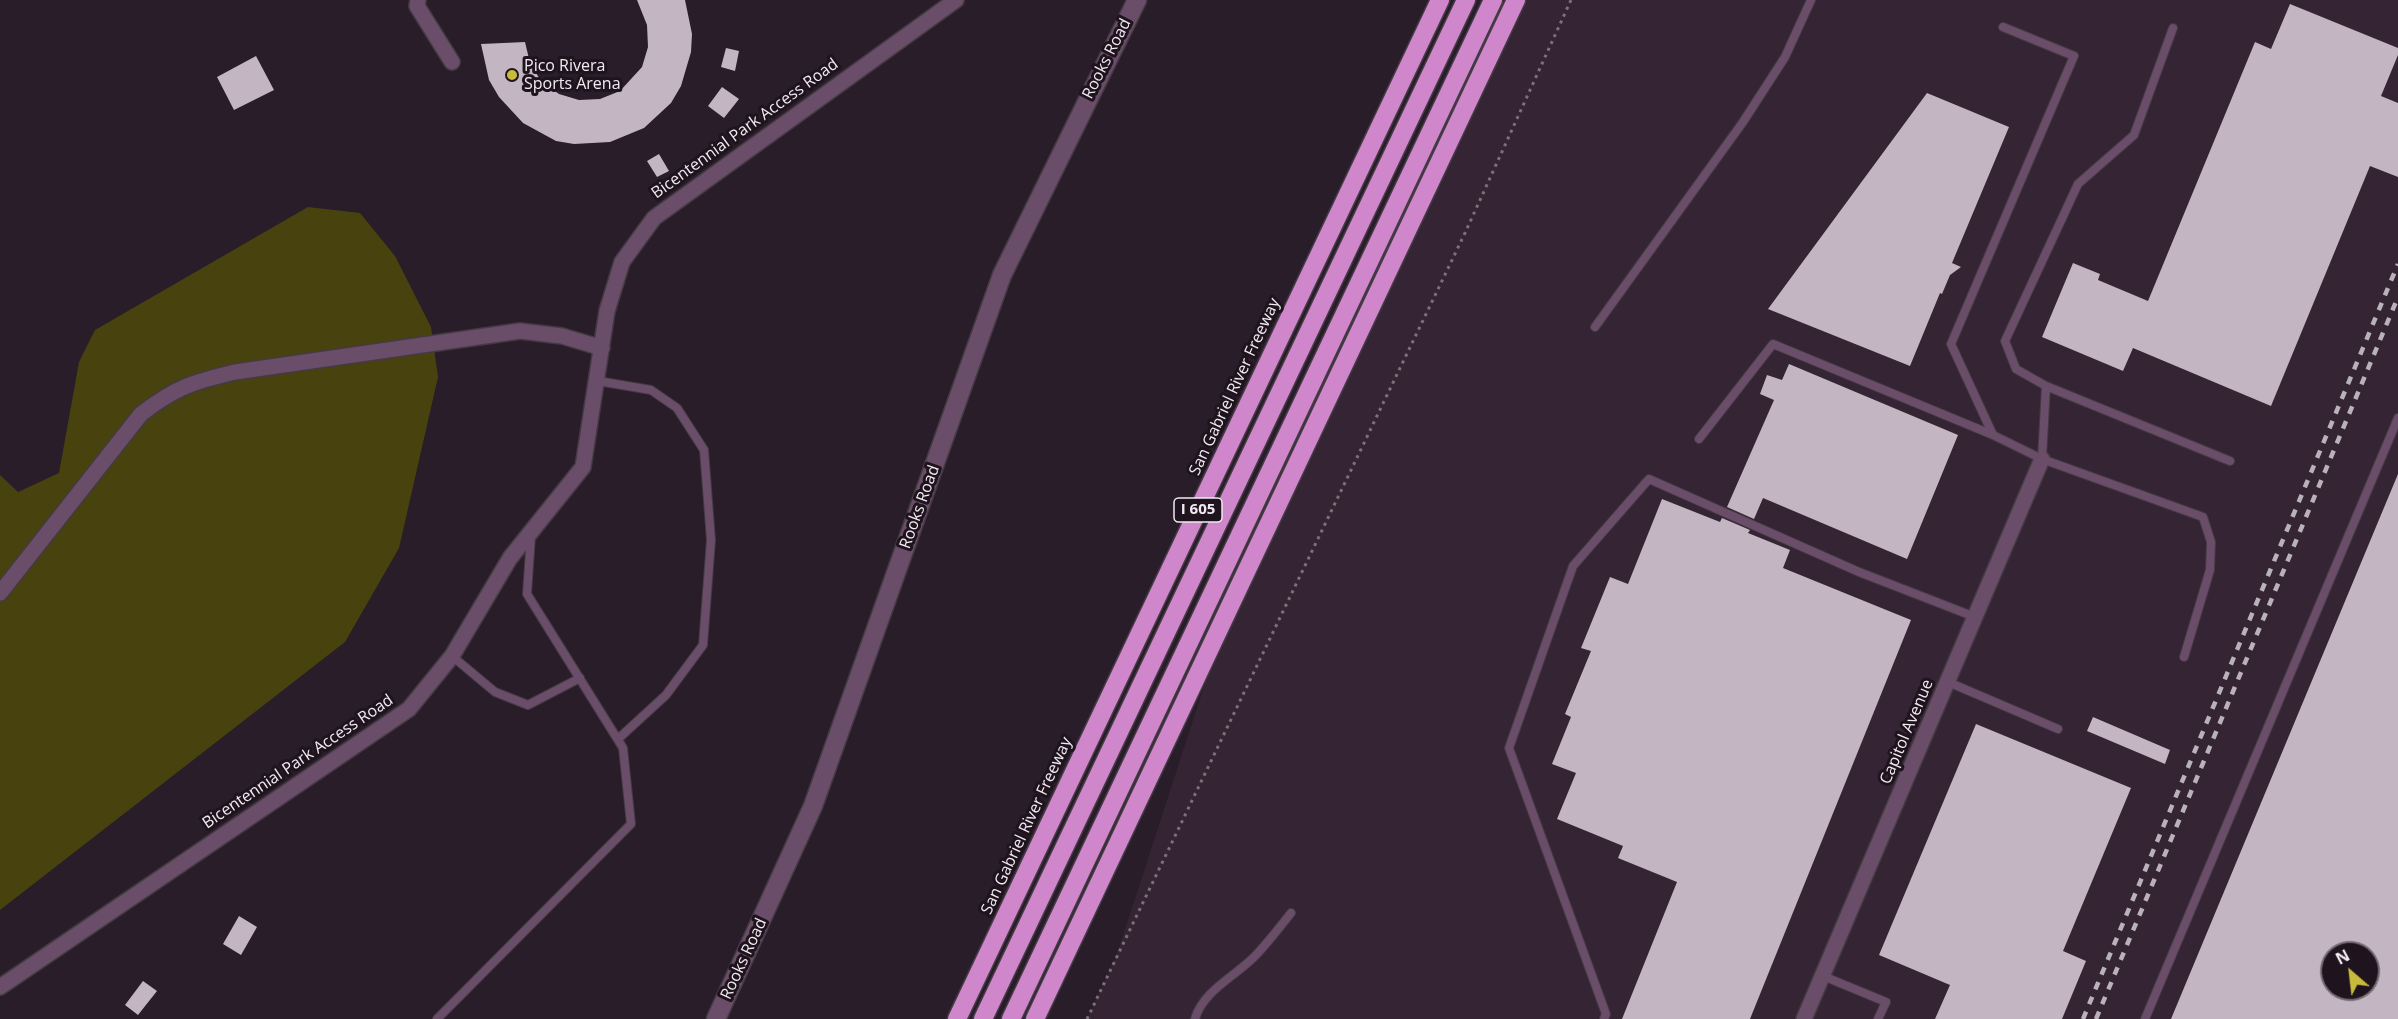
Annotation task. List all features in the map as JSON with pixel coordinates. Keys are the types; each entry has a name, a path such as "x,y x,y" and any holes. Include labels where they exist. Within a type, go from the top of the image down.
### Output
{"highway":[{"name":"San Gabriel River Freeway","path":"957,1019 1440,0"},
{"path":"983,1019 1466,0"},
{"path":"1011,1019 1493,0"},
{"path":"1035,1019 1516,0"}],"street":[{"path":"418,0 417,6 452,62"},
{"name":"Bicentennial Park Access Road","path":"0,987 409,709 452,656 510,558 583,467 607,311 622,262 654,218 956,0"},
{"name":"Rooks Road","path":"716,1019 813,806 1002,275 1137,0"},
{"path":"0,593 141,414 169,392 193,381 306,361 520,331 562,336 602,348"},
{"name":"Capitol Avenue","path":"1804,1019 2042,459"}],"lane":[{"path":"1595,327 1743,122 1785,57 1811,0"},
{"path":"1993,435 1951,344 2074,56 2003,27"},
{"path":"2173,28 2133,135 2078,184 2005,341 2016,369 2046,386 2230,461"},
{"path":"1699,439 1773,344 1993,435 2042,459 2203,517 2211,542 2210,570 2184,657"},
{"path":"598,381 651,390 677,408 704,450 711,540 703,645 666,695 618,739"},
{"path":"2042,459 2046,386"},
{"path":"2145,1019 2398,418"},
{"path":"1604,1019 1606,1014 1509,748 1573,566 1649,479 1859,572 1975,617"},
{"path":"437,1019 631,824 623,747 527,594 531,531"},
{"path":"452,656 495,692 528,705 580,678"},
{"path":"1948,682 2058,729"},
{"path":"1196,1019 1198,1010 1208,998 1257,955 1291,914"},
{"path":"1823,976 1886,1002 1878,1019"}],"path":[{"path":"1087,1019 1465,233 1571,0"}],"shaded area":[{"path":"1505,0 2398,0 2398,1019 1087,1019 1117,954 1222,631"},
{"path":"308,207 360,213 395,256 431,327 438,377 399,548 345,642 0,910 0,475 18,492 59,473 79,362 95,330"}],"building":[{"name":"Pico Rivera Sports Arena","path":"637,0 685,0 692,34 691,52 681,86 671,103 644,128 610,142 574,144 556,141 523,123 499,97 489,80 481,44 525,42 530,63 541,81 559,94 579,100 600,99 620,91 642,67 648,47 647,25"},
{"path":"2290,4 2398,48 2398,55 2381,96 2398,103 2398,177 2370,166 2271,406 2133,348 2123,371 2042,337 2073,263 2100,274 2098,280 2148,301 2255,42 2271,49"},
{"path":"726,48 739,51 735,71 721,67"},
{"path":"256,56 274,90 234,110 217,77"},
{"path":"722,87 739,99 724,118 708,106"},
{"path":"1927,93 2009,127 1952,263 1961,267 1950,275 1942,294 1940,293 1910,366 1768,309"},
{"path":"659,154 669,171 657,177 647,161"},
{"path":"1789,364 1958,435 1907,559 1763,498 1754,519 1727,507 1774,400 1760,394 1767,375 1782,380"},
{"path":"2398,474 2398,1019 2171,1019"},
{"path":"1662,499 1720,522 1722,518 1750,530 1748,533 1790,550 1783,568 1911,620 1750,1019 1622,1019 1677,882 1618,858 1623,846 1557,819 1576,773 1552,764 1571,717 1565,714 1591,651 1581,648 1610,577 1628,584"},
{"path":"2093,717 2170,750 2165,764 2087,731"},
{"path":"1976,724 2131,788 2063,951 2086,961 2062,1019 1935,1019 1950,985 1879,955"},
{"path":"239,916 257,927 241,955 223,944"},
{"path":"143,981 157,991 138,1015 125,1005"}],"railway":[{"path":"2083,1019 2398,264"},
{"path":"2096,1019 2398,297"}],"place":[{"name":"Pico Rivera Sports Arena","path":"512,75"}]}
